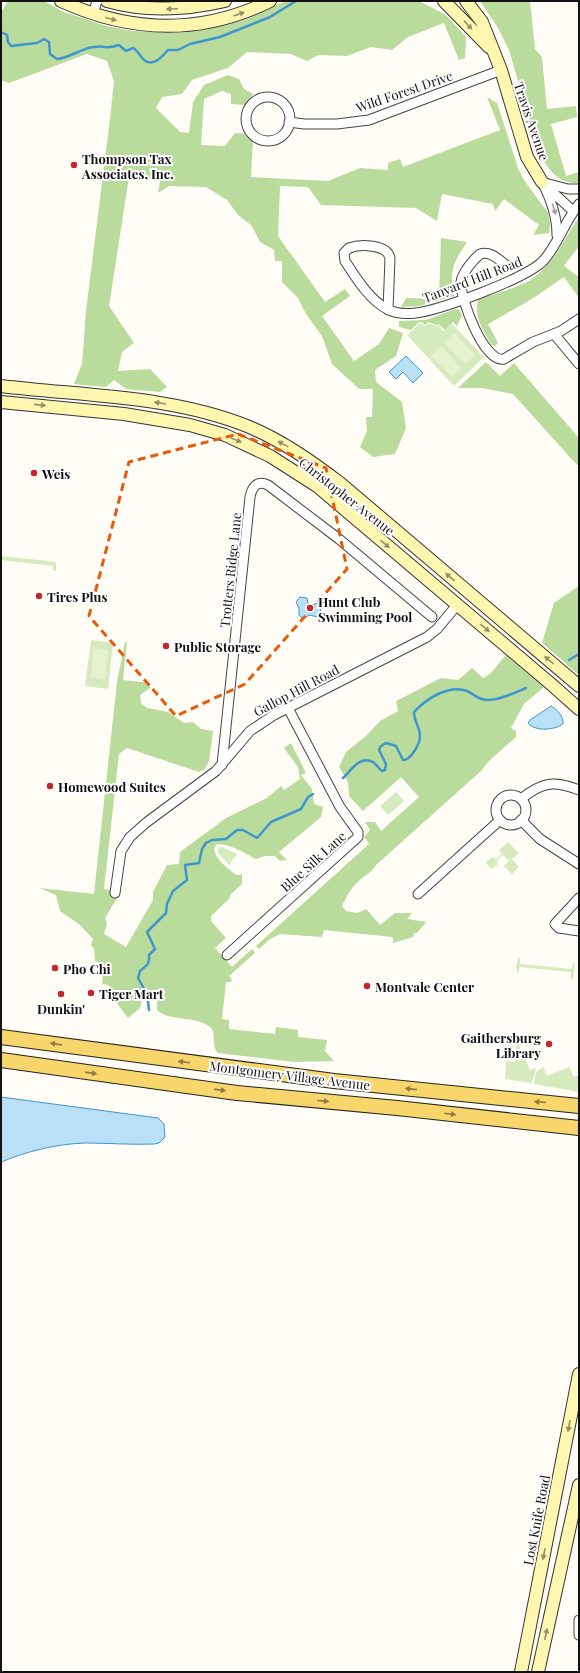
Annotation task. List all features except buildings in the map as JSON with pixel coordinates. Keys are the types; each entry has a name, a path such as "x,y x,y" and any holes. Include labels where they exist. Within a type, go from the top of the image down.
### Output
{"main road":[{"name":"Montgomery Village Avenue","path":"1,1037 334,1081 578,1105"},
{"name":"Montgomery Village Avenue","path":"1,1060 236,1093 397,1108 579,1128"},
{"path":"557,1126 579,1135"}],"street":[{"path":"61,1 93,14 129,23 172,26 207,23 224,19 270,1"},
{"path":"93,14 97,1"},
{"path":"107,1 131,6 167,9 204,6 225,1"},
{"name":"Travis Avenue","path":"444,1 491,49"},
{"name":"Travis Avenue","path":"466,1 482,22 500,70 527,157 542,182 576,208"},
{"name":"Wild Forest Drive","path":"290,122 304,124 337,124 369,120 500,70"},
{"path":"270,97 277,99 287,108 290,122 283,135 270,140 263,140 251,132 246,119 251,105 256,100 270,97"},
{"path":"542,182 568,189 579,189"},
{"path":"542,182 555,213 557,238"},
{"name":"Tanyard Hill Road","path":"388,310 415,314 506,283 532,270 543,261 576,208"},
{"path":"381,247 387,251 390,258 388,310 368,293 345,261 344,253 349,248 381,247"},
{"path":"506,265 492,255 484,253 480,254 462,280 465,298 480,340 490,355 500,360 533,342 577,323"},
{"path":"554,334 579,364"},
{"name":"Christopher Avenue","path":"1,386 173,405 224,419 266,435 299,453 340,483 579,686"},
{"name":"Christopher Avenue","path":"3,402 148,417 200,427 249,445 282,463 317,486 579,709"},
{"name":"Trotters Ridge Lane","path":"222,765 250,497 254,486 258,483 266,484 339,539 432,617"},
{"name":"Gallop Hill Road","path":"115,893 121,851 130,837 222,765 250,731 265,720 427,637 437,629 457,604"},
{"name":"Blue Silk Lane","path":"227,955 357,839 358,832 335,800 288,708"},
{"path":"521,799 535,789 550,784 565,785 579,790"},
{"path":"512,795 521,799 526,809 521,820 512,824 500,820 496,808 500,800 506,796 512,795"},
{"path":"418,894 500,820"},
{"path":"521,820 540,839 579,864"},
{"path":"579,898 555,924 558,928 579,931"},
{"name":"Lost Knife Road","path":"520,1672 579,1374"},
{"path":"538,1672 579,1485"},
{"path":"579,1620 579,1635"}],"highlighted area":[{"path":"238,434 326,468 347,569 245,684 176,716 89,616 129,462"}],"green space":[{"path":"8,1 44,1 64,12 106,26 132,31 179,33 227,25 247,19 286,1 419,1 446,15 466,37 465,58 459,60 444,23 408,37 392,50 371,47 347,56 318,55 307,61 291,54 247,52 228,68 192,80 182,94 162,97 156,108 180,132 189,133 193,102 204,85 228,75 239,79 244,89 253,94 245,105 231,104 231,94 222,91 204,99 201,145 225,146 235,133 247,134 253,141 251,177 328,181 360,168 388,170 388,163 400,159 403,167 500,130 487,97 497,103 518,168 524,180 548,213 550,224 549,233 533,235 539,225 504,199 495,211 493,204 442,194 437,221 416,208 321,205 308,187 280,186 278,236 325,302 345,289 350,296 322,316 354,361 379,344 389,328 403,333 396,356 375,370 376,382 402,402 406,428 395,454 373,457 360,447 367,431 366,417 372,417 373,389 359,389 332,364 322,336 306,314 298,298 282,282 282,261 275,261 274,250 260,242 252,226 238,215 227,200 206,187 169,186 158,193 160,181 129,177 109,306 134,343 122,352 118,371 150,369 167,387 160,392 126,389 114,380 106,387 74,384 82,364 86,311 114,81 107,61 87,54 9,83 1,80 1,12"},
{"path":"480,1 530,1 535,49 542,57 547,109 576,106 577,117 551,124 566,176 579,172 579,183 571,183 559,178 550,170 542,158 509,50 497,26"},
{"path":"579,217 579,246 564,266 579,277 579,298 564,277 532,299 488,324 498,343 495,346 492,345 478,318 478,300 525,283 534,277 556,254"},
{"path":"441,238 467,242 458,256 453,268 452,280 454,296 420,306 401,307 406,298 439,299"},
{"path":"455,309 459,310 462,315 457,326 453,322 445,330 439,324 436,325 429,322 425,325 422,322 419,322 411,330 399,327 399,321 426,320"},
{"path":"420,323 425,326 429,323 436,326 439,325 444,331 452,324 484,357 454,386 407,335"},
{"path":"454,333 475,355 465,364 444,343"},
{"path":"441,346 461,368 452,377 431,356"},
{"path":"486,362 500,376 514,363 579,438 579,464 577,465 513,394 482,388 458,388"},
{"path":"1,556 56,562 56,571 53,571 53,566 1,560"},
{"path":"579,586 579,675 542,643 554,603"},
{"path":"91,640 113,643 108,689 85,686"},
{"path":"125,642 127,642 123,680 150,683 150,688 140,695 141,703 147,708 168,712 184,723 193,722 201,729 213,731 209,761 205,769 199,772 127,748 119,754 104,889 111,890 119,895 105,918 107,923 104,934 126,947 153,900 153,892 167,865 179,864 180,852 226,818 267,798 281,786 284,790 300,779 298,767 284,748 291,743 306,773 301,775 312,789 314,804 323,807 321,817 279,852 287,860 280,861 275,856 265,856 256,859 237,849 222,844 217,844 214,848 219,860 226,867 236,875 242,874 242,884 211,916 211,921 226,938 215,948 232,967 252,949 255,953 229,976 232,980 231,982 226,982 222,1019 229,1020 229,1029 275,1034 276,1027 298,1030 298,1037 327,1040 325,1051 334,1061 295,1062 218,1053 210,1027 197,1021 162,1014 157,1010 157,1001 153,993 144,992 140,1008 128,1018 113,998 108,998 109,985 102,984 104,965 95,961 94,949 91,945 93,939 80,925 60,911 56,895 39,888 94,894 117,682"},
{"path":"94,648 108,650 105,680 91,678"},
{"path":"506,655 544,687 524,704 511,728 516,731 516,737 489,761 481,771 376,865 371,872 362,878 354,886 342,906 346,911 357,913 366,909 380,925 395,913 412,913 407,919 426,922 417,933 414,933 413,937 393,943 393,937 324,930 322,937 280,934 270,939 259,949 256,946 369,844 364,837 370,830 365,822 375,822 381,831 419,797 401,777 363,811 349,796 348,782 339,767 346,752 366,736 380,721 398,711 396,701 441,678 458,680 472,668 483,678 490,674"},
{"path":"396,792 404,801 388,815 380,806"},
{"path":"508,842 519,853 512,859 519,867 512,874 504,866 509,861 503,855 497,860 498,864 491,869 486,863 493,857 496,859 502,854 499,850"},
{"path":"222,847 237,854 229,865 218,853 218,848"},
{"path":"520,957 520,964 572,969 573,963 575,963 573,979 571,979 571,972 520,967 518,973 516,970 516,965"},
{"path":"517,1041 530,1070 536,1068 532,1083 505,1079 506,1061 515,1062"},
{"path":"543,1067 547,1076 569,1067 574,1077 579,1075 579,1092 534,1084 536,1072"}],"water":[{"path":"406,356 423,373 413,383 403,372 396,379 389,372"},
{"name":"Hunt Club Swimming Pool","path":"300,597 307,598 308,603 311,606 316,603 320,607 321,613 318,617 309,615 303,619 299,615 299,608 296,602"},
{"path":"551,706 560,714 563,724 555,728 540,729 531,726 528,723 530,720"},
{"path":"1,1097 158,1118 164,1124 165,1137 159,1143 154,1144 85,1143 63,1145 32,1151 1,1162"}],"waterway":[{"path":"1,32 7,35 8,42 11,46 37,43 44,39 49,42 50,54 57,59 89,48 119,45 126,51 133,48 146,61 153,62 160,59 168,50 178,50 190,44 220,37 270,17 296,1"},
{"path":"569,660 579,654"},
{"path":"343,778 359,762 368,760 373,762 382,771 385,770 386,764 379,750 381,746 386,743 396,746 403,760 412,755 420,739 414,712 425,702 438,694 445,691 460,689 467,691 481,699 492,700 507,696 526,688"},
{"path":"149,1010 147,994 138,978 140,971 148,962 149,955 155,949 147,932 166,913 167,904 173,891 187,880 185,865 199,863 202,849 206,843 212,840 226,839 237,830 243,830 257,838 271,822 301,809 308,797 313,794"}],"place":[{"name":"Thompson Tax Associates, Inc.","path":"74,165"},
{"name":"Weis","path":"34,473"},
{"name":"Tires Plus","path":"39,596"},
{"name":"Hunt Club Swimming Pool","path":"310,608"},
{"name":"Public Storage","path":"166,646"},
{"name":"Homewood Suites","path":"50,786"},
{"name":"Pho Chi","path":"55,968"},
{"name":"Montvale Center","path":"367,986"},
{"name":"Tiger Mart","path":"91,993"},
{"name":"Dunkin'","path":"61,994"},
{"name":"Gaithersburg Library","path":"549,1044"}]}
